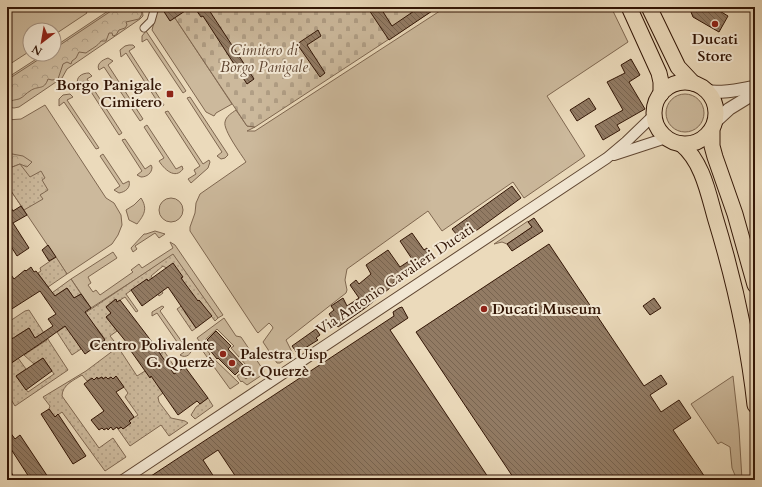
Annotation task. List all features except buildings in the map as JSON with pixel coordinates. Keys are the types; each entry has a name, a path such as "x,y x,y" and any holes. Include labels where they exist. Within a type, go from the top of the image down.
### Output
{"main road":[{"path":"629,7 659,73 661,94"},
{"path":"649,7 678,68 693,83 707,90 714,100 716,106 712,146 735,214 755,285"},
{"path":"693,83 681,82 665,89 654,108 654,115 658,128 666,138 681,144 693,156 699,169 735,286 752,375 755,405"},
{"path":"681,144 699,141 704,138 714,125"}],"street":[{"path":"144,28 151,21 155,7"},
{"path":"707,90 724,92 755,87"},
{"path":"714,125 729,109 755,93"},
{"name":"Via Antonio Cavalieri Ducati","path":"122,480 607,158 654,115"},
{"name":"Via Antonio Cavalieri Ducati","path":"607,158 666,138"}],"green space":[{"path":"7,7 83,7 87,13 62,30 62,22 22,22 22,56 7,66"},
{"path":"114,7 142,7 143,16 140,19 67,69 62,78 19,107 7,107 7,78 32,62 62,62 62,42"},
{"path":"117,7 138,7 140,9 142,14 139,19 126,22 127,25 125,28 119,30 116,35 113,36 112,33 109,33 106,41 101,41 86,53 79,52 71,64 67,62 63,64 58,79 48,79 45,85 33,89 19,99 7,103 7,80 35,62 62,62 62,44"},
{"path":"158,7 161,7 175,18 232,104 216,113 214,116 206,112 152,30"},
{"name":"Cimitero di Borgo Panigale","path":"161,7 438,7 255,127 247,126 175,18"},
{"path":"446,7 611,7 628,42 547,96 585,156 524,198 513,182 442,231 428,211 347,269 345,280 347,290 346,293 286,340 293,354 280,363 277,363 263,342 273,328 272,326 269,323 258,333 257,332 190,231 196,203 200,194 246,162 233,142 225,126 225,122 229,115 236,110 247,126 255,127 247,131 255,131"},
{"path":"146,31 186,91 183,93 147,39 142,42 142,36"},
{"path":"129,45 133,45 135,47 129,51 164,105 161,107 126,53 121,57 120,50"},
{"path":"108,58 113,61 108,65 143,119 140,121 104,67 99,70 98,66 100,62"},
{"path":"89,73 92,76 87,79 122,133 119,135 84,81 78,85 78,78"},
{"path":"70,94 73,97 67,100 99,148 96,149 64,102 59,106 59,99 63,95"},
{"path":"685,94 695,97 701,103 704,113 701,123 695,129 685,132 675,129 669,123 666,113 669,103 675,97"},
{"path":"190,97 227,153 228,155 225,158 221,159 217,156 222,152 187,98"},
{"path":"45,105 106,198 114,203 121,215 122,225 112,244 67,274 7,185 7,120 21,119"},
{"path":"168,111 203,164 209,160 210,162 208,168 191,183 188,179 196,174 194,170 200,166 165,112"},
{"path":"147,125 176,169 182,166 183,169 177,174 167,170 159,161 164,158 144,127"},
{"path":"125,139 145,169 151,165 152,167 150,173 143,177 137,175 142,171 122,140"},
{"path":"7,153 23,156 32,162 27,167 20,164 7,169"},
{"path":"103,154 123,184 129,181 129,186 125,191 119,193 114,190 120,186 100,156"},
{"path":"20,164 30,177 41,171 45,178 42,180 48,190 40,195 43,199 24,210 7,185 7,169"},
{"path":"141,198 145,209 142,218 137,224 129,220 126,210"},
{"path":"171,198 179,202 183,210 179,218 171,222 163,218 159,210 163,202"},
{"path":"528,221 532,227 507,244 502,242 494,244"},
{"path":"155,231 165,234 159,238 155,233 135,246 137,249 133,252 131,248 144,234"},
{"path":"170,242 175,245 223,315 218,318 173,255 91,308 71,279 113,252 117,258 88,277 91,283 88,285 93,292 96,290 100,295 133,272 131,270 139,264 142,268 173,248"},
{"path":"173,254 218,318 215,321 199,300 184,311 196,328 192,331 177,309 194,297 181,278 182,277 163,266 151,276 163,293 159,296 147,279 126,294 138,311 136,312 125,297 117,302 115,299 106,307 111,313 106,317 117,331 110,336 114,341 103,349 99,344 105,339 91,321 72,334 81,349 72,355 57,332"},
{"path":"56,257 67,274 48,287 38,273 41,271 40,268"},
{"path":"71,279 81,294 74,298 67,288 47,301 45,298"},
{"path":"162,306 164,307 160,311 187,349 192,347 191,352 188,355 180,355 184,352 157,313 152,316 152,312"},
{"path":"29,310 68,370 15,406 7,393 7,366 18,358 26,369 16,376 28,392 54,374 43,358 34,364 24,355 47,340 43,333 35,338 29,328 16,336 20,349 7,330 7,323"},
{"path":"224,318 236,336 241,337 264,371 262,375 247,385 242,381 241,382 237,376 240,374 246,379 253,373 231,348 234,346 217,329 204,341 208,346 206,349 210,354 207,357 202,350 203,346 197,338"},
{"path":"118,347 137,376 145,371 150,377 167,365 160,354 164,351 178,372 158,385 163,393 158,397 159,402 171,418 188,423 169,436 161,425 130,446 118,429 130,423 129,421 138,415 125,397 128,393 116,376 113,379 111,377 108,379 106,377 103,379 102,377 94,380 92,378 87,381 82,375 66,386 62,396 99,448 113,438 126,457 105,471 62,412 55,417 49,409 50,406 43,397 86,371"},
{"path":"213,358 239,383 230,389 209,360"},
{"path":"733,376 739,429 742,480 737,480 732,468 730,447 721,442 718,444 691,404"},
{"path":"208,398 213,406 195,419 191,415 196,407"}],"tram line":[{"path":"7,466 16,480"}],"place":[{"name":"Ducati Store","path":"715,24"},
{"name":"Borgo Panigale Cimitero","path":"170,94"},
{"name":"Ducati Museum","path":"484,309"},
{"name":"Centro Polivalente G. Querzè","path":"223,354"},
{"name":"Palestra Uisp G. Querzè","path":"232,363"}]}
